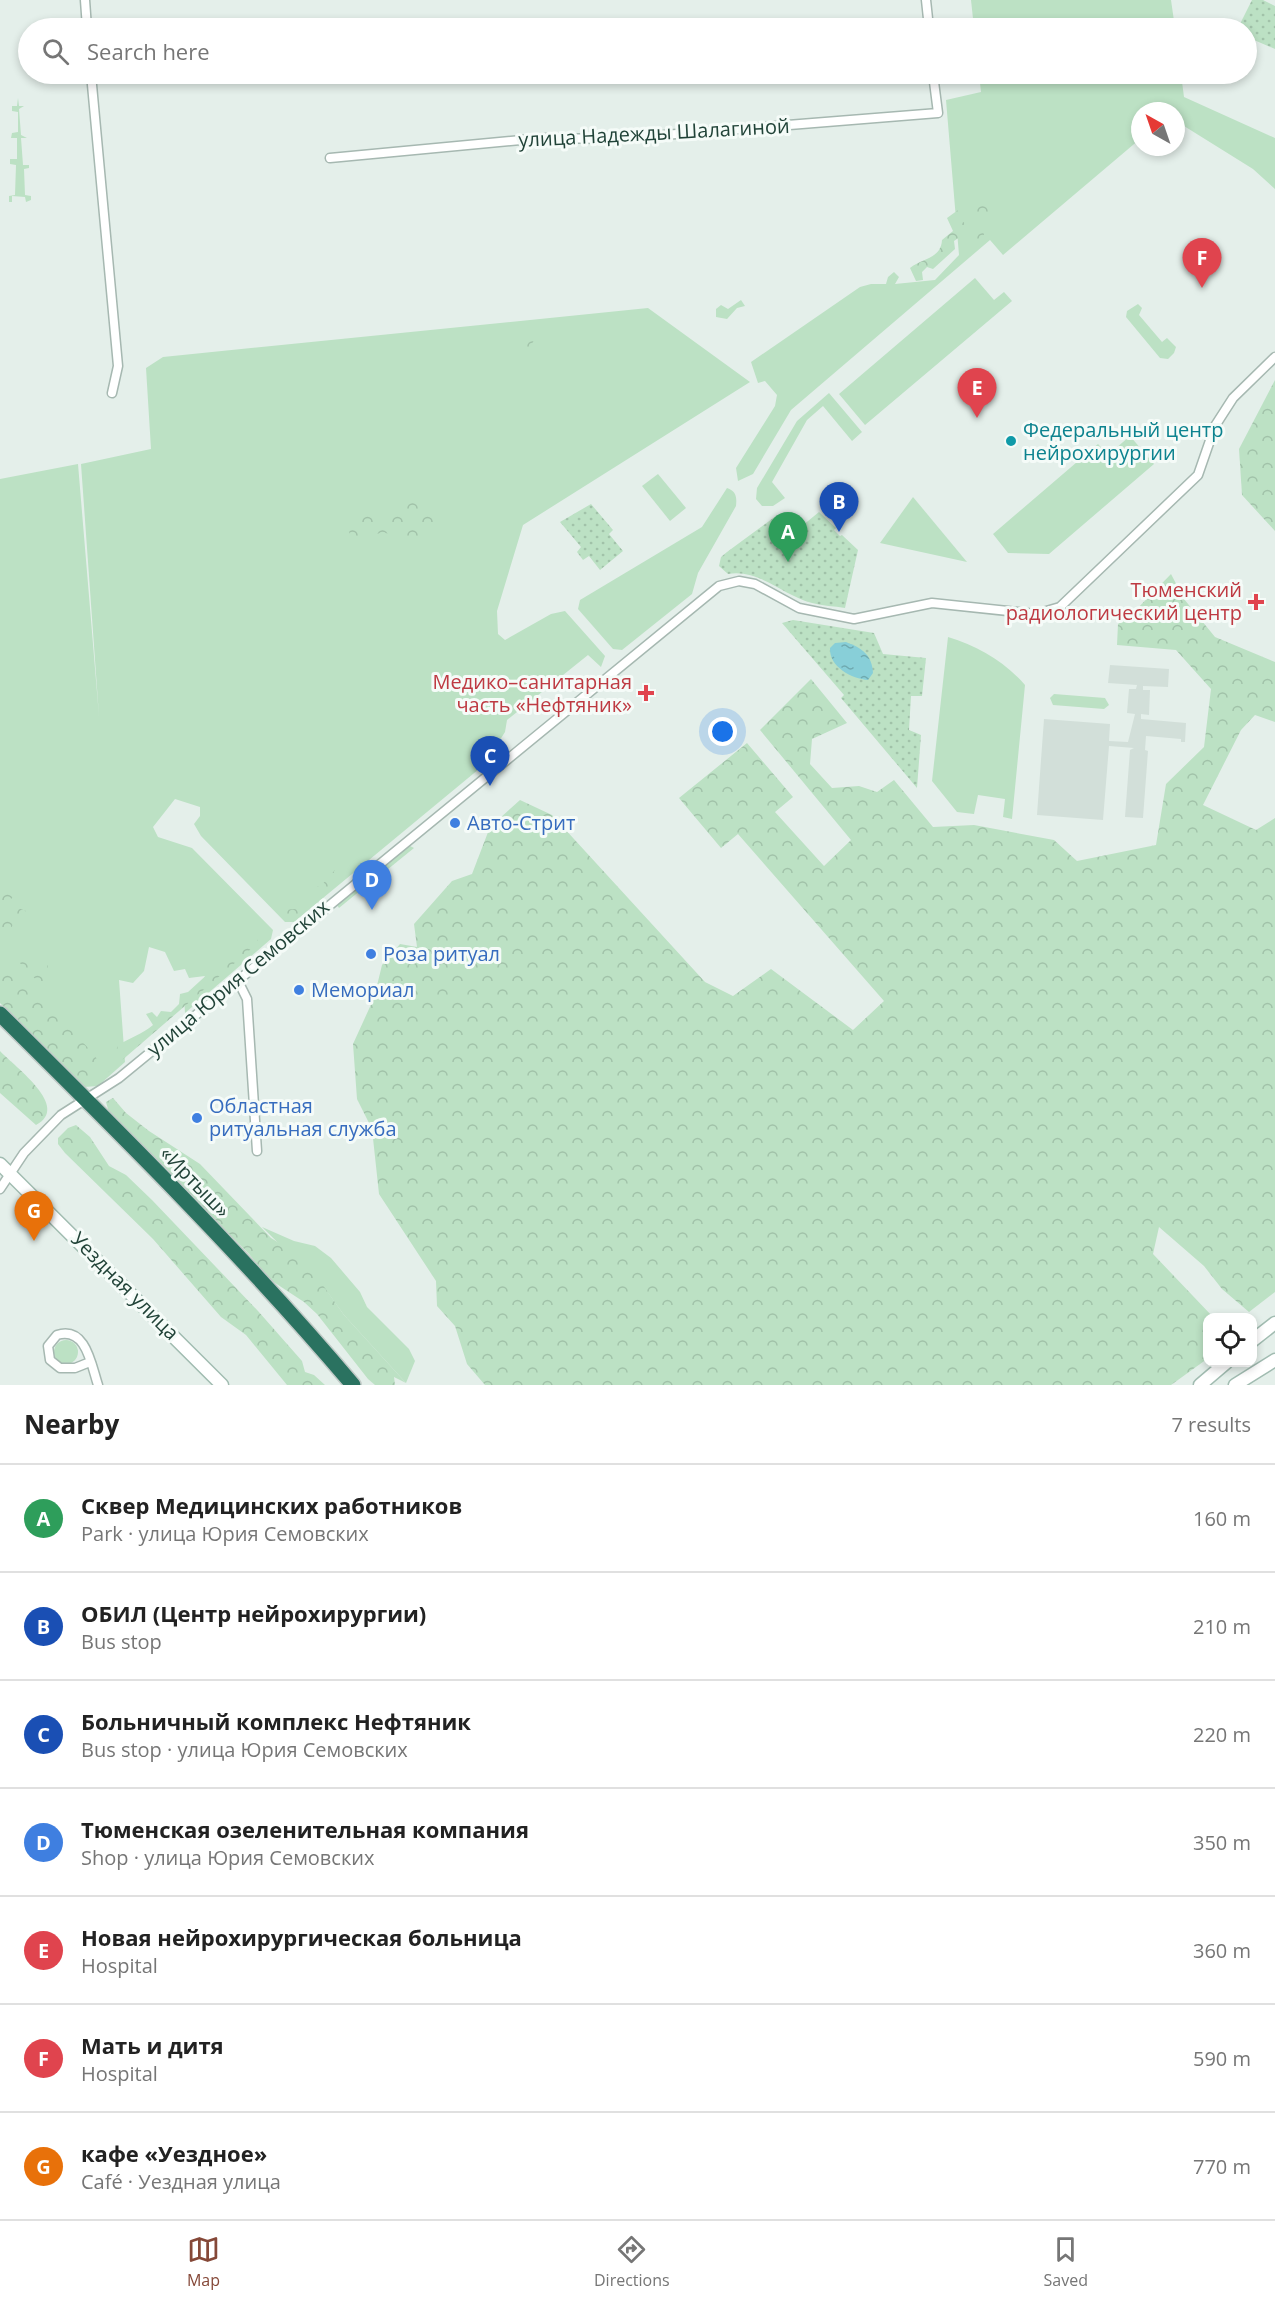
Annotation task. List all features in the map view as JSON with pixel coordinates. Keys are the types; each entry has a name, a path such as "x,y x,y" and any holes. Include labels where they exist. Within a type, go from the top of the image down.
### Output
{"highway":[{"name":"«Иртыш»","path":"0,1014 270,1305 340,1385"},
{"name":"«Иртыш»","path":"0,1026 83,1102 278,1299 353,1385"}],"street":[{"path":"84,0 86,18"},
{"path":"926,0 928,18"},
{"path":"92,84 118,366 112,393"},
{"name":"улица Надежды Шалагиной","path":"330,158 542,138 614,139 938,113 934,84"},
{"name":"улица Юрия Семовских","path":"0,1190 24,1153 62,1115 119,1078 471,787 719,586 740,581 755,584 799,608 854,619 932,603 1036,614 1060,608 1198,475 1215,426 1233,398 1275,357"},
{"path":"237,979 247,999 257,1151"},
{"name":"Уездная улица","path":"0,1164 222,1385"},
{"path":"1257,1337 1275,1323"},
{"path":"90,1362 75,1368 60,1368 50,1360 48,1346 57,1335 71,1334 83,1342 90,1362 98,1385"},
{"path":"1235,1385 1275,1360"},
{"path":"1200,1385 1221,1367"}],"shaded area":[{"path":"1110,665 1169,669 1168,687 1143,686 1143,690 1150,690 1149,715 1141,714 1141,719 1186,723 1185,742 1181,742 1181,739 1146,736 1145,750 1148,751 1143,818 1125,817 1130,750 1134,748 1109,746 1103,820 1037,815 1044,719 1110,724 1109,741 1128,742 1135,714 1127,713 1129,689 1136,689 1137,685 1108,683"}],"green space":[{"path":"971,0 1171,0 1174,18 973,18"},
{"path":"1252,0 1263,0 1275,6 1275,49 1257,41 1257,18 1243,18"},
{"path":"980,84 1182,84 1184,97 1275,138 1275,189 1253,169 1185,127 1185,102 1131,102 1131,147 1003,255 990,240 791,410 753,474 738,481 736,468 775,406 777,395 765,381 758,383 751,362 860,287 886,284 888,277 894,272 899,277 895,284 935,280 959,255 946,100 981,92"},
{"path":"18,98 19,106 24,106 19,109 21,135 27,138 21,138 23,165 29,165 29,168 24,169 25,195 31,196 31,200 26,202 25,197 12,196 12,202 9,202 9,196 15,195 16,165 10,164 10,159 17,159 17,138 11,138 12,133 18,132 18,112 12,111 12,106 17,106"},
{"path":"986,204 994,205 993,213 987,217 965,215 962,221 968,226 983,228 984,235 971,244 967,237 960,237 954,241 955,249 933,269 927,267 922,272 923,280 916,281 910,268 935,255 942,240 953,231 947,218 965,205 972,209"},
{"path":"975,278 994,300 1004,292 1012,301 865,425 839,394"},
{"path":"741,300 745,306 737,308 727,319 716,317 716,309 721,305 728,309"},
{"path":"1138,304 1142,308 1139,315 1162,342 1167,338 1176,347 1168,359 1160,358 1126,317 1127,311"},
{"path":"648,308 750,382 523,525 497,611 498,634 505,640 551,614 565,611 605,656 601,667 588,655 507,720 505,732 498,743 502,750 294,922 285,922 201,836 194,824 200,816 200,807 175,799 153,827 158,837 192,848 273,930 271,939 185,1013 184,996 202,983 205,976 189,978 185,969 174,971 165,952 149,947 144,971 133,983 119,980 125,1062 98,1086 84,1087 0,1002 0,479 78,464 99,716 81,464 151,449 146,368 163,357"},
{"path":"529,330 542,337 535,339 527,351 519,345 512,346 508,340"},
{"path":"1275,380 1275,531 1242,495 1239,449"},
{"path":"829,393 862,432 852,441 823,406 807,420 772,482 785,498 773,506 762,506 756,499 757,488 797,421"},
{"path":"1130,436 1154,464 1049,554 1008,553 993,534 1098,444 1108,455"},
{"path":"658,474 686,508 670,521 642,486"},
{"path":"727,488 735,495 736,506 698,573 692,594 622,650 613,649 578,609 580,600 702,527"},
{"path":"913,497 967,562 880,543"},
{"path":"408,501 430,503 433,510 448,511 455,515 442,521 444,527 417,544 383,532 355,541 349,536 350,521 344,517 350,511 363,518 366,511 373,507 391,517"},
{"path":"591,504 613,530 609,534 623,551 600,570 589,556 583,560 577,552 581,547 560,522"},
{"path":"819,512 836,528 834,530 840,536 842,535 858,550 845,608 812,603 750,575 728,574 719,566 721,557 776,516 785,517 797,530"},
{"path":"1171,574 1184,599 1215,637 1275,662 1275,722 1255,715 1241,730 1203,805 1256,830 1275,818 1275,1292 1249,1312 1222,1289 1204,1266 1159,1227 1153,1254 1209,1313 1203,1313 1203,1362 1171,1385 485,1385 467,1364 455,1326 437,1306 436,1281 379,1194 372,1129 357,1099 353,1044 374,998 382,965 400,944 417,947 414,924 452,881 472,874 490,827 520,800 552,815 705,982 733,996 771,969 853,1030 884,1001 738,834 721,848 679,798 747,743 793,797 775,812 824,866 851,840 760,730 811,679 847,723 812,739 810,764 832,788 859,786 877,792 894,780 933,827 974,825 1054,840 1077,861 1156,845 1166,784 1204,747 1211,689 1176,650 1117,645 1118,624 1133,613"},
{"path":"793,620 874,633 883,654 926,658 922,696 911,696 909,730 921,735 917,788 841,698 844,695 782,623"},
{"path":"948,637 990,655 1025,685 1012,819 1003,817 1005,799 978,795 974,814 957,812 932,781"},
{"path":"1054,694 1105,698 1109,705 1104,709 1053,705 1050,698"},
{"path":"408,845 414,848 377,878 375,873"},
{"path":"335,870 341,875 340,878 319,897 314,895 312,891 314,886 320,887"},
{"path":"360,885 367,885 339,908 337,905"},
{"path":"9,887 16,894 0,910 0,893"},
{"path":"309,899 308,908 298,918 287,919 280,914 280,910 297,909 300,903"},
{"path":"18,908 26,911 26,915 13,924 4,947 0,944 0,925"},
{"path":"251,929 258,941 251,949 106,1074 110,1056 114,1057 118,1045 153,1025 146,1014 152,1012 157,1017 161,1011 171,1012 179,1004 180,994 188,992 211,971 221,968 223,960 229,962 234,959 236,947 242,948 252,940 244,934 246,930"},
{"path":"19,951 27,952 35,962 37,957 48,962 48,983 43,987 19,962 16,955"},
{"path":"0,956 94,1054 99,1064 99,1073 94,1080 83,1085 77,1081 0,1003"},
{"path":"0,1051 28,1077 44,1098 47,1108 45,1117 36,1125 0,1093"},
{"path":"113,1098 126,1113 149,1131 200,1164 271,1238 297,1254 308,1264 344,1315 406,1383 394,1377 395,1385 375,1385 368,1379 317,1314 304,1302 269,1279 249,1254 109,1113 106,1102"},
{"path":"76,1125 90,1137 109,1166 126,1175 152,1200 258,1311 302,1361 305,1372 314,1375 325,1385 287,1385 246,1335 221,1317 153,1239 58,1144 58,1138 68,1128"},
{"path":"262,1227 294,1241 315,1246 331,1258 360,1292 367,1307 409,1349 415,1361 406,1383 344,1315 326,1290"},
{"path":"66,1340 75,1343 78,1352 75,1361 66,1364 57,1361 54,1352 57,1343"}],"water":[{"path":"846,642 861,650 871,661 873,673 868,680 843,671 833,661 830,648 835,643"}],"place":[{"name":"Мать и дитя","path":"1202,288"},
{"name":"Новая нейрохирургическая больница","path":"977,418"},
{"name":"Федеральный центр нейрохирургии","path":"1011,441"},
{"name":"ОБИЛ (Центр нейрохирургии)","path":"839,532"},
{"name":"Сквер Медицинских работников","path":"788,562"},
{"name":"Тюменский радиологический центр","path":"1256,602"},
{"name":"Медико–санитарная часть «Нефтяник»","path":"646,693"},
{"name":"Больничный комплекс Нефтяник","path":"490,786"},
{"name":"Авто-Стрит","path":"455,823"},
{"name":"Тюменская озеленительная компания","path":"372,910"},
{"name":"Роза ритуал","path":"371,954"},
{"name":"Мемориал","path":"299,990"},
{"name":"Областная ритуальная служба","path":"197,1118"},
{"name":"кафе «Уездное»","path":"34,1241"}]}
